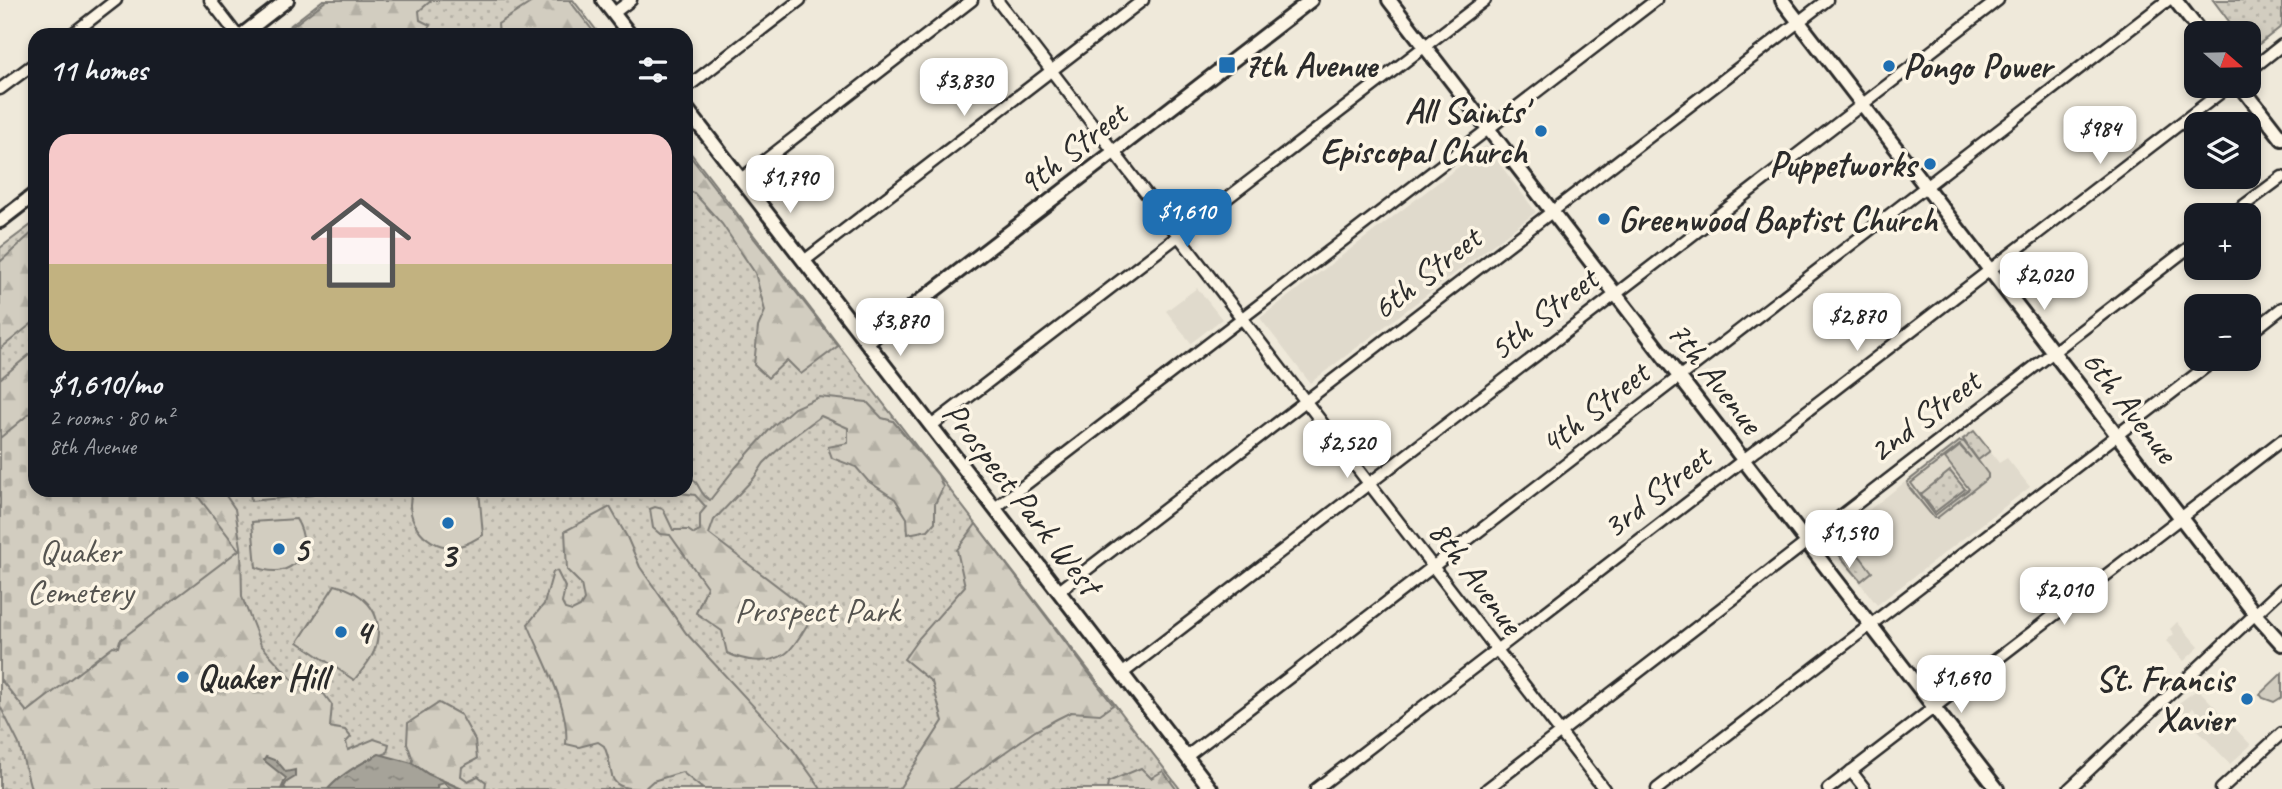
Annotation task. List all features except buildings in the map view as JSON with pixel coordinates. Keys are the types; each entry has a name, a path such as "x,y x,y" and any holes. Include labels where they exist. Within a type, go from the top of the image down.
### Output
{"street":[{"path":"80,28 116,0"},
{"path":"210,0 233,28"},
{"path":"249,28 287,0"},
{"path":"603,0 625,28"},
{"path":"614,13 631,0"},
{"path":"693,83 800,0"},
{"path":"741,178 972,0"},
{"name":"8th Avenue","path":"997,0 1604,789"},
{"path":"804,261 1143,0"},
{"name":"9th Street","path":"867,342 1311,0"},
{"name":"7th Avenue","path":"1389,0 1997,789"},
{"path":"931,426 1485,0"},
{"path":"995,508 1656,0"},
{"name":"6th Avenue","path":"1782,0 2255,614 2282,644"},
{"name":"6th Street","path":"1059,591 1827,0"},
{"name":"5th Street","path":"1123,673 1998,0"},
{"name":"4th Street","path":"1186,757 2168,0"},
{"path":"2175,0 2192,21"},
{"path":"2261,62 2282,45"},
{"path":"0,89 28,67"},
{"name":"3rd Street","path":"1316,789 2213,98"},
{"path":"2250,98 2282,139"},
{"name":"Prospect Park West","path":"693,116 1211,789"},
{"path":"2247,203 2282,177"},
{"path":"0,221 28,199"},
{"name":"2nd Street","path":"1487,789 2184,251"},
{"path":"2261,325 2282,308"},
{"path":"1657,789 2200,371"},
{"path":"1828,789 2282,440"},
{"path":"2069,789 2282,589"},
{"path":"2221,789 2282,733"},
{"path":"1851,771 1865,789"}],"shaded area":[{"path":"1486,146 1536,212 1310,383 1260,318"},
{"path":"1197,288 1222,319 1191,343 1166,311"},
{"path":"1973,429 1999,463 2007,458 2030,487 1877,605 1828,542"},
{"path":"2177,622 2199,647 2184,661 2166,641 2174,634 2170,629"},
{"path":"2198,689 2251,745 2230,764 2198,730 2202,727 2196,716 2198,713 2193,708 2186,716 2176,705"}],"green space":[{"path":"323,0 573,0 595,28 287,28"},
{"path":"327,0 432,0 419,11 420,20 430,25 429,28 290,28"},
{"path":"531,0 569,0 591,28 498,28 498,24 532,2"},
{"path":"2213,0 2282,0 2282,26 2261,42 2261,21 2229,21"},
{"name":"Prospect Park","path":"693,156 1180,789 0,789 0,679 186,497 693,497"},
{"path":"693,160 838,346 801,374 787,360 768,378 754,365 758,327 765,311 755,273 722,224 694,193"},
{"path":"28,227 28,415 0,438 0,248"},
{"path":"28,236 28,327 0,349 0,262"},
{"path":"28,356 28,497 227,497 235,509 241,547 242,597 261,645 298,686 324,694 332,705 330,727 345,730 351,737 346,742 348,750 374,739 389,744 387,753 355,767 328,789 31,789 19,744 0,706 0,379"},
{"path":"819,397 867,402 882,418 893,421 938,475 943,487 935,504 935,522 928,530 908,534 907,518 895,499 868,481 856,467 832,458 828,447 848,443 848,428 821,416 786,442 714,520 709,534 814,614 789,651 771,660 756,661 727,653 722,631 696,613 707,587 670,535 660,534 653,528 650,509 663,509 673,530 688,530 694,534 700,531 700,514 706,507 693,495 693,479 703,495 710,500 772,427 794,408"},
{"name":"Quaker Cemetery","path":"28,415 28,497 198,497 239,550 120,640 118,647 113,646 27,712 0,679 0,438"},
{"path":"1974,431 1990,451 1978,460 1963,439"},
{"path":"1960,441 1964,442 1988,474 1988,478 1937,518 1934,518 1907,482","holes":["1960,445 1971,458 1960,446 1945,458 1969,489 1935,515 1911,483"]},
{"path":"1950,471 1965,489 1935,512 1921,494"},
{"path":"251,497 292,497 251,501"},
{"name":"3","path":"411,497 480,497 483,535 456,547 432,541 417,528 410,510"},
{"path":"610,507 640,567 686,633 791,747 821,789 703,789 682,772 653,781 644,789 630,788 616,783 604,746 598,742 579,747 566,744 564,714 528,624 544,604 553,572 557,571 565,587 562,603 565,609 572,611 580,607 584,600 581,584 567,570 565,531"},
{"name":"5","path":"296,519 302,531 303,543 302,553 297,561 280,570 269,571 256,567 252,522"},
{"path":"976,524 1113,705 1100,714 1071,712 1057,719 1035,731 953,789 899,789 943,721 932,682 904,659 965,586 957,550"},
{"path":"1839,536 1841,539 1845,537 1872,572 1861,581 1829,543"},
{"name":"4","path":"335,585 362,597 377,620 374,652 354,680 298,642"},
{"path":"2282,673 2282,697 2274,702 2263,698 2260,694"},
{"path":"439,703 461,715 475,740 477,759 462,767 461,776 468,781 478,776 486,782 485,789 462,789 428,774 412,763 407,743 408,723"},
{"path":"1141,768 1151,778 1163,771 1176,789 1107,789 1108,782"}],"water":[{"path":"379,754 412,763 428,774 462,789 451,789 444,783 437,785 437,789 328,789 358,765"},
{"path":"266,757 277,761 286,772 295,770 295,777 287,782 284,787 286,789 281,789 286,778 264,760"}],"place":[{"name":"7th Avenue","path":"1227,65"},
{"name":"Pongo Power","path":"1889,66"},
{"name":"All Saints' Episcopal Church","path":"1541,131"},
{"name":"Puppetworks","path":"1930,164"},
{"name":"Greenwood Baptist Church","path":"1604,219"},
{"name":"3","path":"448,523"},
{"name":"5","path":"279,549"},
{"name":"4","path":"341,632"},
{"name":"Quaker Hill","path":"183,677"},
{"name":"St. Francis Xavier","path":"2247,699"}]}
